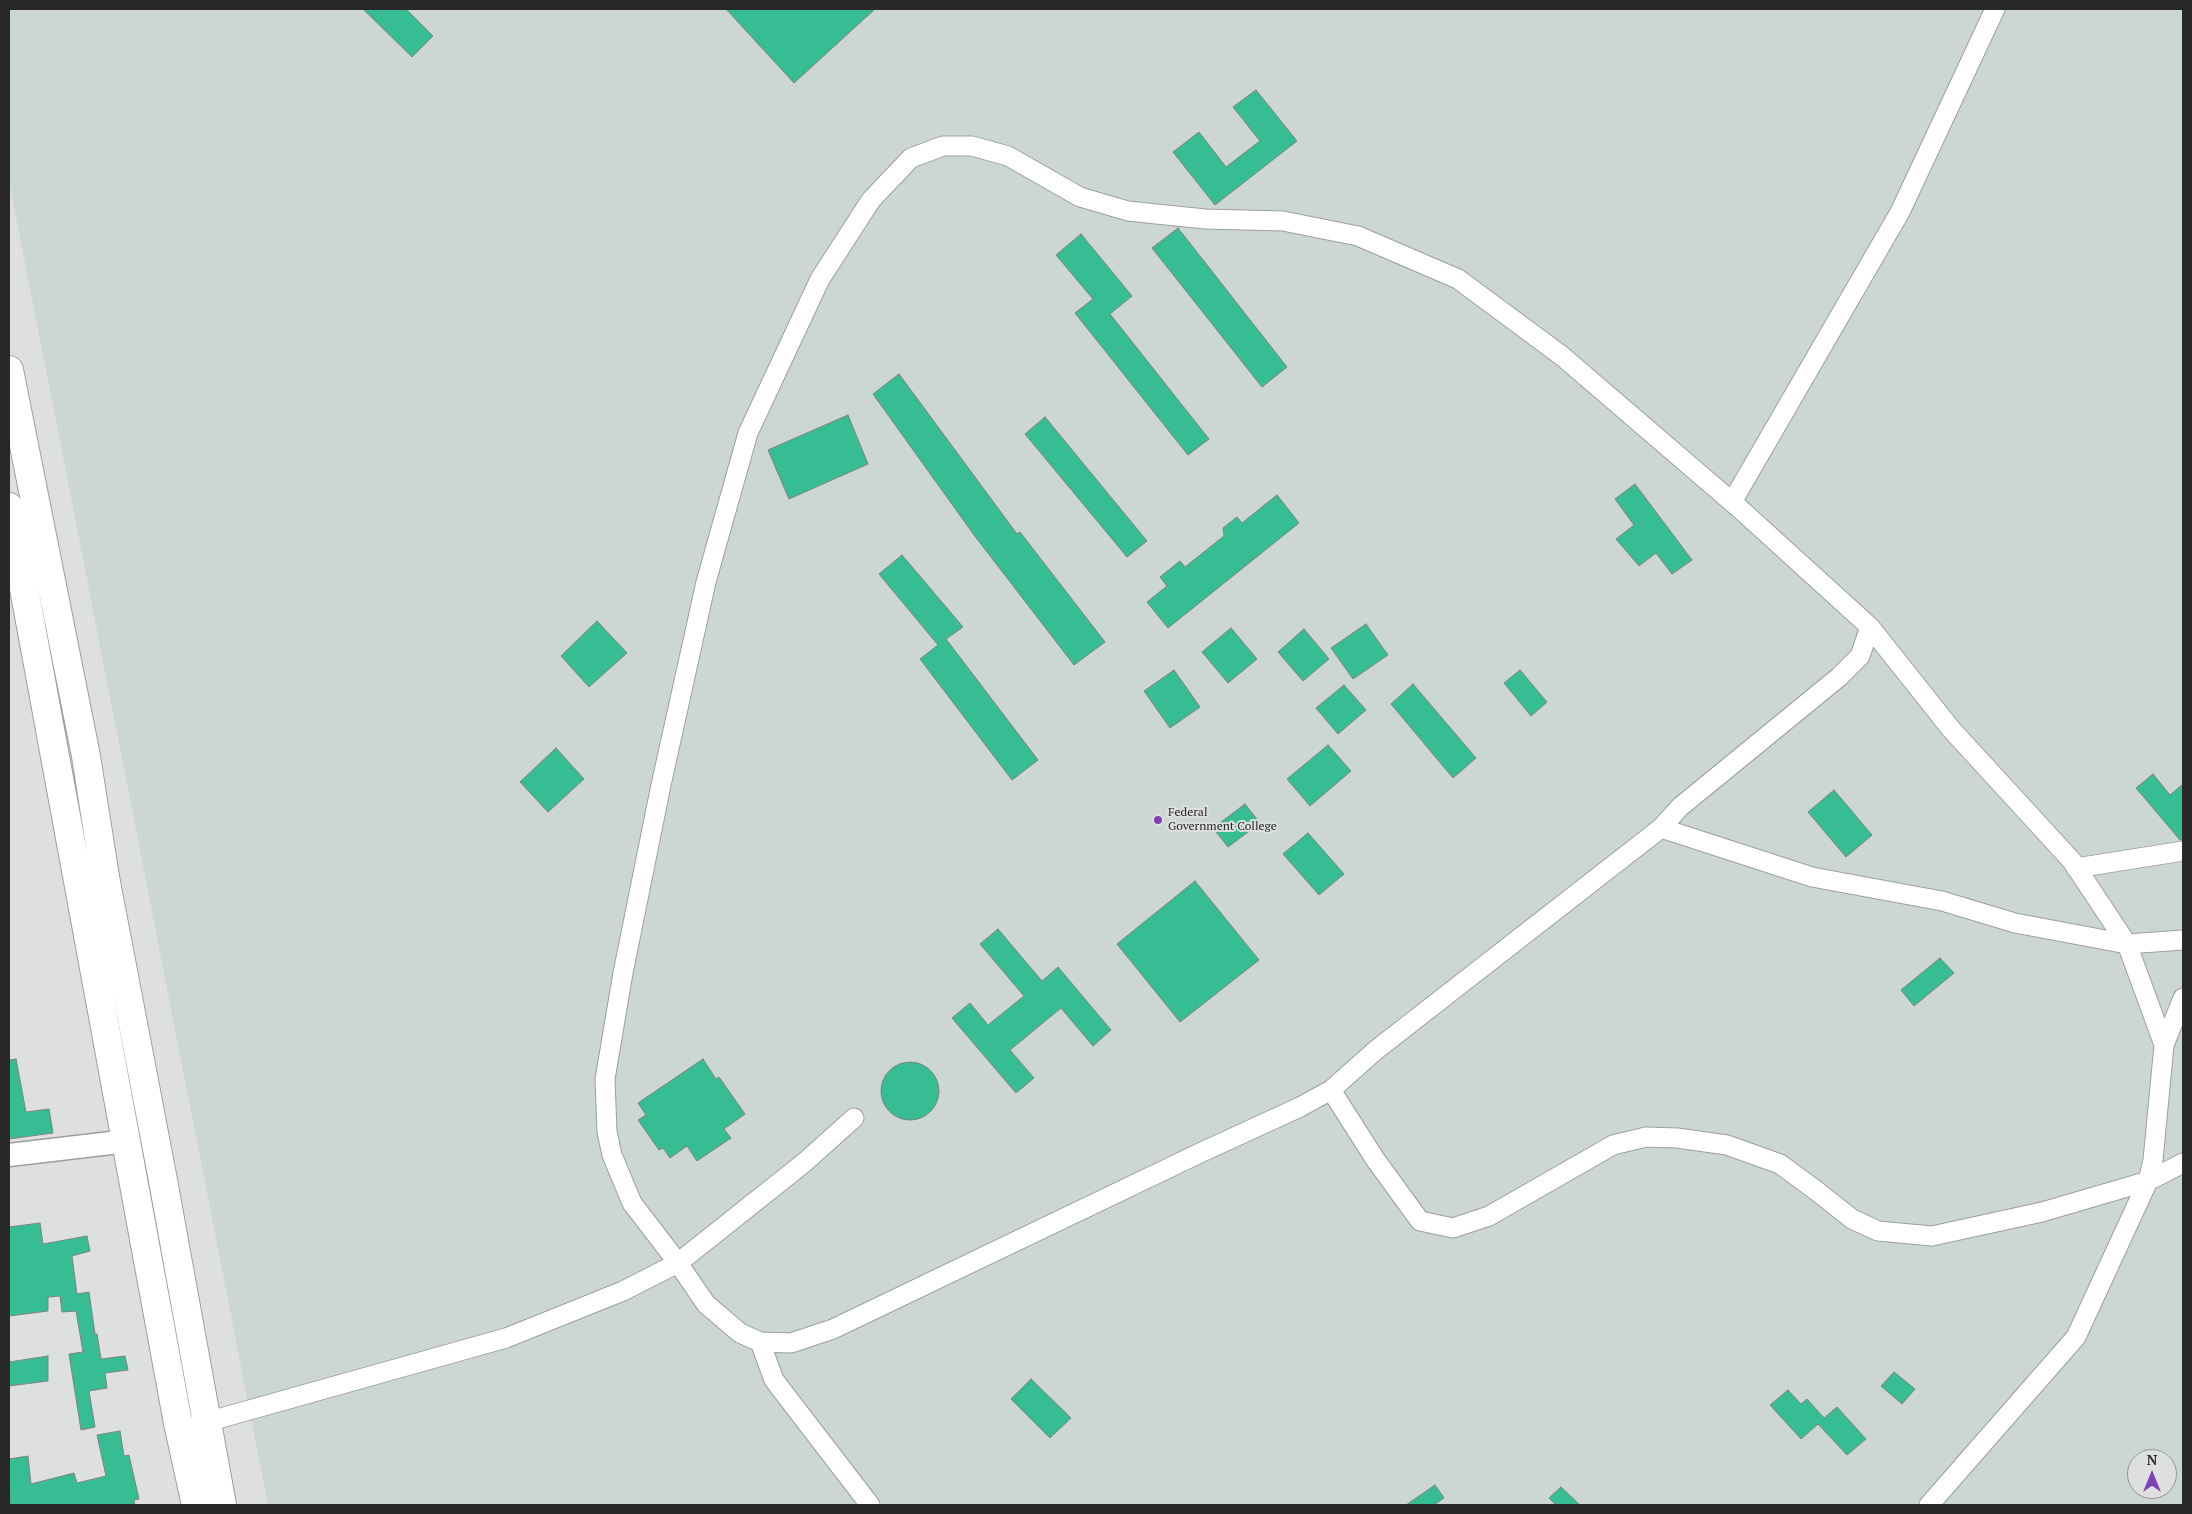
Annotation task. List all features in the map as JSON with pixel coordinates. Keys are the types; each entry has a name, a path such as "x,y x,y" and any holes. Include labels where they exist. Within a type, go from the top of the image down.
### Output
{"highway":[{"path":"9,370 86,756 105,877 222,1505"},
{"path":"9,507 128,1142 179,1428 196,1505"}],"street":[{"path":"1732,502 1900,212 1995,9"},
{"path":"1870,627 1860,656 1839,678 1680,807 1660,828 1376,1050 1331,1090 1300,1107 1202,1152 834,1329 791,1343 760,1342 740,1333 706,1304 632,1202 612,1155 606,1123 605,1079 623,973 661,785 706,582 748,433 820,279 871,200 911,158 943,146 972,146 1008,156 1080,197 1128,211 1205,219 1283,221 1358,236 1458,279 1562,356 1732,502 1870,627 1952,729 2076,868 2127,944 2164,1045"},
{"path":"1660,828 1812,877 1942,901 2015,923 2127,944 2183,940"},
{"path":"2076,868 2183,851"},
{"path":"1928,1505 2076,1337 2148,1180 2153,1160 2164,1045 2183,998"},
{"path":"1331,1090 1375,1159 1420,1221 1453,1228 1489,1216 1613,1145 1646,1137 1677,1138 1727,1145 1780,1164 1852,1219 1878,1231 1932,1236 2042,1212 2148,1180 2183,1163"},
{"path":"179,1428 207,1424 506,1338 623,1291 678,1263 805,1162 854,1118"},
{"path":"9,1155 128,1142"},
{"path":"760,1342 774,1380 870,1505"}],"shaded area":[{"name":"Federal Government College","path":"9,9 2183,9 2183,1505 268,1505 9,181"}],"building":[{"path":"363,9 406,9 433,36 412,57"},
{"path":"726,9 875,9 794,83"},
{"path":"1256,90 1297,141 1215,205 1173,152 1199,132 1226,167 1260,141 1233,107"},
{"path":"1178,228 1287,367 1262,387 1152,248"},
{"path":"1081,234 1132,296 1110,314 1209,439 1188,455 1075,313 1093,299 1056,255"},
{"path":"899,374 1017,534 1020,532 1105,642 1074,665 974,535 873,394"},
{"path":"848,415 868,464 789,499 768,450"},
{"path":"1045,417 1147,541 1127,557 1025,434"},
{"path":"1635,484 1692,560 1672,574 1656,553 1639,566 1616,539 1634,525 1615,499"},
{"path":"1277,495 1299,523 1168,628 1147,602 1167,586 1160,577 1180,561 1185,567 1224,536 1223,528 1237,517 1242,523"},
{"path":"902,555 963,627 946,639 1038,760 1012,780 920,659 938,645 879,574"},
{"path":"597,621 627,653 589,687 561,656"},
{"path":"1366,624 1388,655 1353,679 1331,648"},
{"path":"1231,628 1257,659 1228,683 1202,652"},
{"path":"1304,629 1329,659 1303,681 1278,652"},
{"path":"1174,670 1200,707 1170,728 1144,691"},
{"path":"1520,670 1547,702 1531,716 1504,683"},
{"path":"1413,684 1476,758 1453,778 1391,704"},
{"path":"1344,685 1366,710 1338,734 1316,708"},
{"path":"1328,745 1351,771 1310,806 1287,779"},
{"path":"556,748 584,779 548,812 520,782"},
{"path":"2153,774 2170,795 2183,784 2183,840 2180,840 2136,788"},
{"path":"1834,790 1872,835 1846,857 1808,812"},
{"path":"1245,804 1260,823 1228,847 1213,828"},
{"path":"1308,833 1344,874 1319,895 1283,854"},
{"path":"1195,881 1259,960 1180,1022 1117,944"},
{"path":"998,929 1042,981 1058,967 1111,1030 1093,1046 1061,1008 1010,1050 1034,1078 1016,1093 952,1018 970,1003 988,1025 1024,996 980,944"},
{"path":"1940,958 1954,973 1914,1006 1901,990"},
{"path":"16,1059 26,1112 49,1109 53,1133 9,1139 9,1060"},
{"path":"703,1059 716,1079 719,1077 745,1114 724,1129 731,1138 697,1161 687,1146 670,1158 663,1148 659,1150 638,1120 646,1115 638,1103"},
{"path":"910,1062 926,1067 934,1075 939,1091 934,1107 926,1115 910,1120 894,1115 886,1107 881,1091 886,1075 894,1067"},
{"path":"40,1223 43,1244 87,1236 90,1251 72,1256 77,1294 89,1292 101,1359 125,1356 128,1370 105,1373 107,1388 89,1391 95,1427 81,1430 69,1354 83,1352 76,1311 62,1312 60,1296 48,1297 48,1311 9,1316 9,1227"},
{"path":"48,1356 48,1381 9,1386 9,1362"},
{"path":"1894,1372 1915,1389 1902,1404 1881,1386"},
{"path":"1031,1379 1071,1418 1050,1438 1011,1399"},
{"path":"1788,1390 1801,1404 1807,1399 1824,1418 1837,1407 1866,1439 1847,1455 1818,1424 1801,1439 1770,1405"},
{"path":"120,1431 124,1456 129,1455 139,1499 134,1500 135,1505 10,1505 9,1459 28,1456 31,1484 74,1473 77,1483 106,1476 97,1435"},
{"path":"1435,1485 1444,1498 1434,1505 1406,1505"},
{"path":"1561,1487 1580,1505 1556,1505 1549,1498"}],"place":[{"name":"Federal Government College","path":"1158,820"}]}
